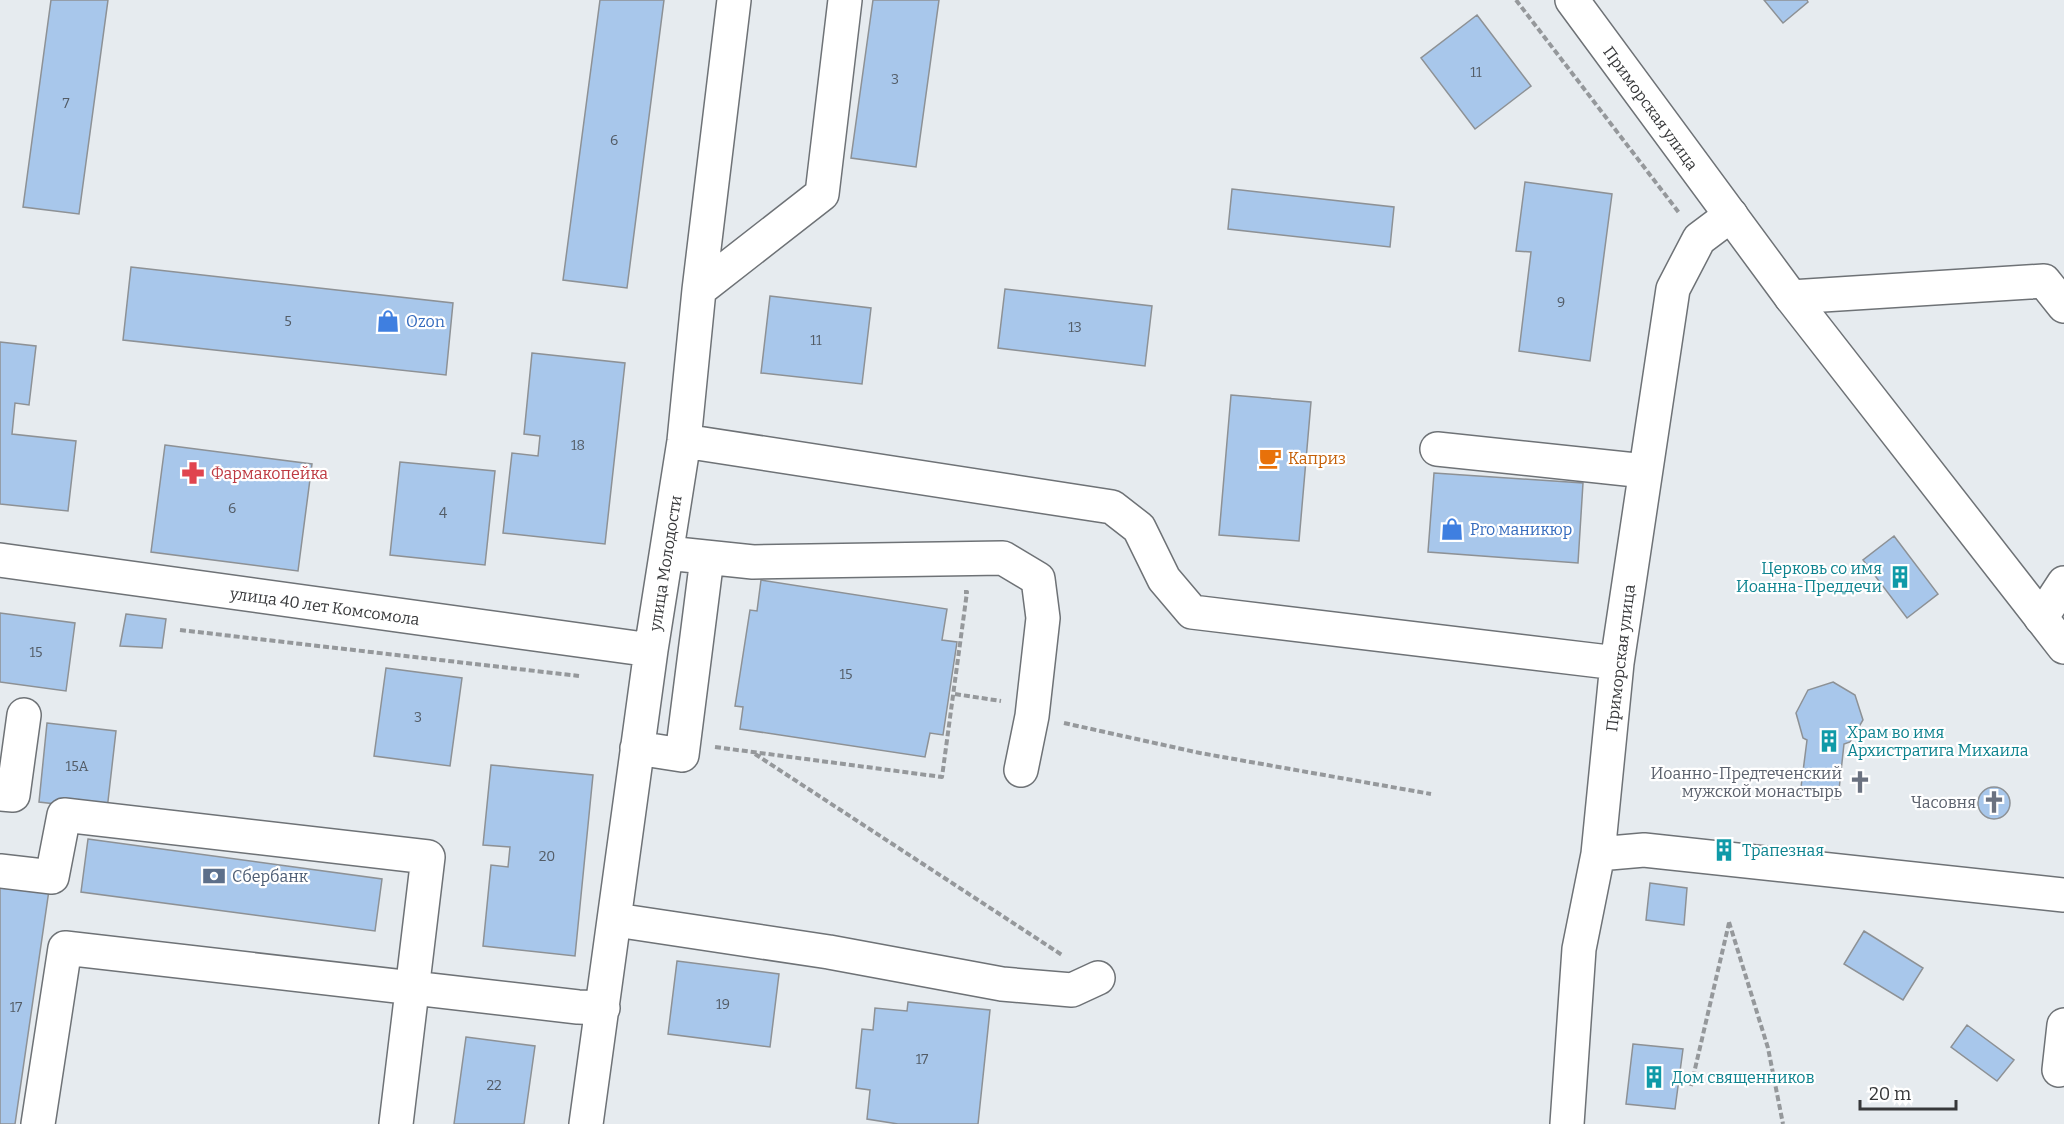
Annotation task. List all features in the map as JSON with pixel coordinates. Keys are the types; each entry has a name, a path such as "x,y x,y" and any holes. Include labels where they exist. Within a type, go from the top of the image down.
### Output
{"main road":[{"name":"улица Молодости","path":"586,1124 616,920 651,650 684,441 699,290 734,0"},
{"path":"699,290 822,194 845,0"},
{"name":"Приморская улица","path":"1572,0 1791,297 2064,647"},
{"name":"Приморская улица","path":"1567,1124 1579,949 1598,854 1617,663 1673,289 1699,239 1731,215"},
{"path":"1791,297 2044,281 2064,306"},
{"path":"684,441 1112,507 1138,528 1164,579 1192,612 1617,663"},
{"path":"1437,449 1645,471"},
{"path":"667,553 753,562 815,563 1003,558 1038,579 1043,618 1032,716 1021,770"},
{"path":"637,748 682,755 707,558"},
{"name":"улица 40 лет Комсомола","path":"0,560 651,650"},
{"path":"2041,618 2064,583"},
{"path":"0,794 13,795 24,715"},
{"path":"0,871 52,877 64,815 428,856 396,1124"},
{"path":"1598,854 1644,850 2064,895"},
{"path":"616,920 829,952 1002,984 1072,990 1098,978"},
{"path":"38,1124 65,948 603,1008"},
{"path":"2064,1025 2059,1070 2064,1068"}],"path":[{"path":"1516,0 1699,239"},
{"path":"684,743 942,777 967,592 955,591"},
{"path":"180,630 580,676"},
{"path":"955,694 1008,702 1032,716 1200,753 1431,794"},
{"path":"752,752 1098,978"},
{"path":"1691,1086 1729,922 1768,1048 1783,1124"}],"building":[{"path":"51,0 108,0 79,214 23,207"},
{"path":"600,0 664,0 627,288 563,280"},
{"path":"873,0 939,0 916,167 851,158"},
{"path":"1764,0 1807,0 1808,2 1783,23"},
{"path":"1477,15 1531,86 1475,129 1421,58"},
{"path":"1525,182 1612,194 1590,361 1519,351 1531,252 1516,251"},
{"path":"1232,189 1394,207 1390,247 1228,229"},
{"path":"131,267 453,303 446,375 123,340"},
{"path":"1005,289 1152,306 1145,366 998,348"},
{"path":"770,296 871,308 862,384 761,373"},
{"path":"0,342 36,346 29,405 15,403 12,434 76,441 68,511 0,504"},
{"path":"532,353 625,363 605,544 503,533 512,453 538,456 540,436 524,434"},
{"path":"1231,395 1311,402 1299,541 1219,535"},
{"path":"165,445 312,464 298,571 151,552"},
{"path":"400,462 495,471 485,565 390,555"},
{"path":"1434,473 1583,483 1578,563 1428,552"},
{"name":"Церковь со имя Иоанна-Преддечи","path":"1894,536 1938,594 1907,618 1863,560"},
{"path":"761,580 947,609 942,640 957,642 943,735 930,733 925,757 740,729 743,707 735,706 750,610 757,611"},
{"path":"0,613 75,623 66,691 0,682"},
{"path":"126,614 166,619 162,648 120,646"},
{"path":"386,668 462,678 450,766 374,756"},
{"name":"Храм во имя Архистратига Михаила","path":"1833,682 1855,695 1863,720 1850,742 1844,744 1838,799 1800,795 1807,740 1803,738 1796,713 1808,690"},
{"path":"47,723 116,731 107,810 39,802"},
{"path":"491,765 593,775 575,956 483,946 491,865 508,867 510,847 483,845"},
{"name":"Часовня","path":"1994,787 2005,792 2010,803 2005,814 1994,819 1983,814 1978,803 1983,792"},
{"path":"88,839 382,879 375,931 81,892"},
{"path":"0,882 49,890 15,1124 0,1124"},
{"path":"1650,883 1687,888 1684,925 1646,920"},
{"path":"1864,931 1923,968 1903,1000 1844,964"},
{"path":"677,961 779,974 770,1047 668,1034"},
{"path":"908,1002 990,1010 978,1124 898,1124 867,1119 870,1090 856,1088 862,1029 873,1030 875,1008 907,1011"},
{"path":"1967,1025 2014,1060 1997,1081 1951,1047"},
{"path":"466,1037 535,1046 524,1124 454,1124"},
{"name":"Дом священников","path":"1633,1044 1683,1049 1675,1109 1626,1104"}],"place":[{"name":"Ozon","path":"388,321"},
{"name":"Каприз","path":"1270,458"},
{"name":"Фармакопейка","path":"193,473"},
{"name":"Pro маникюр","path":"1452,529"},
{"name":"Церковь со имя Иоанна-Преддечи","path":"1900,577"},
{"name":"Храм во имя Архистратига Михаила","path":"1829,741"},
{"name":"Иоанно-Предтеченский мужской монастырь","path":"1860,782"},
{"name":"Часовня","path":"1994,802"},
{"name":"Трапезная","path":"1724,850"},
{"name":"Сбербанк","path":"214,876"},
{"name":"Дом священников","path":"1654,1077"}]}
